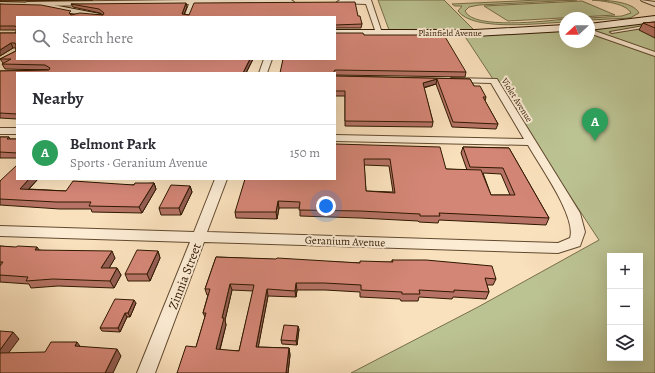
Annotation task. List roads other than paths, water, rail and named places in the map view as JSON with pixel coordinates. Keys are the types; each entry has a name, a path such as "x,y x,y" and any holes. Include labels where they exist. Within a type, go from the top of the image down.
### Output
{"main road":[{"path":"0,4 27,4 55,7 78,15 89,16"},
{"path":"595,26 654,23"},
{"name":"Plainfield Avenue","path":"336,33 488,33 559,28"}],"street":[{"path":"644,0 655,4"},
{"path":"27,4 192,1 300,2"},
{"path":"187,16 192,1"},
{"path":"332,2 368,1 379,33"},
{"path":"55,7 76,3"},
{"path":"595,26 612,32 655,53"},
{"path":"595,33 638,49 655,53"},
{"path":"263,72 268,60"},
{"name":"Violet Avenue","path":"446,80 494,81 531,142"},
{"path":"0,131 16,131"},
{"path":"336,138 531,142"},
{"name":"Geranium Avenue","path":"0,231 558,248 567,246 575,242 579,234 574,213 531,142"},
{"name":"Zinnia Street","path":"146,373 221,180"}],"lane":[{"path":"612,32 654,23"}],"place":[{"name":"Belmont Park","path":"595,141"}]}
